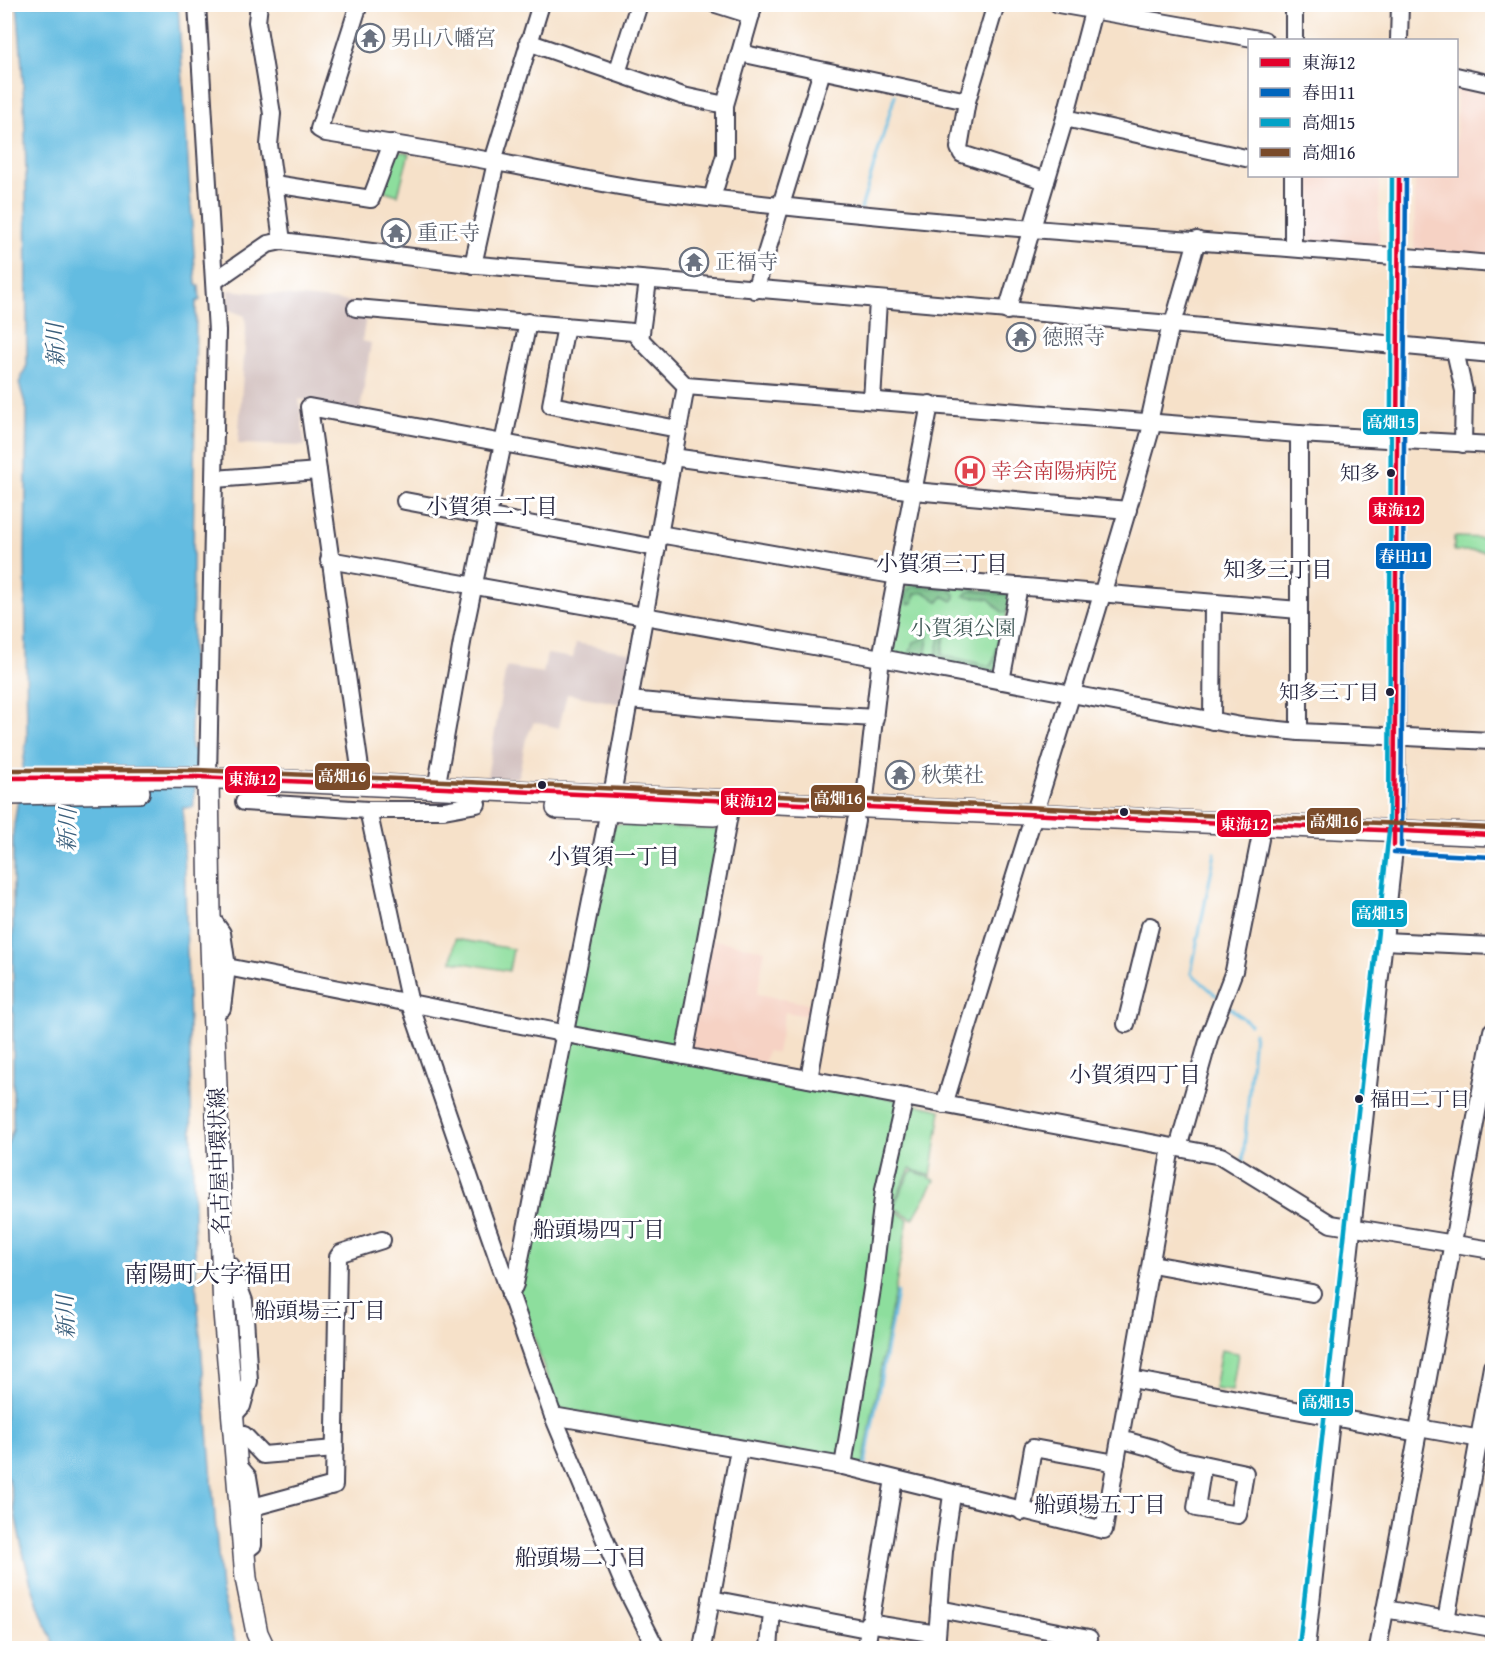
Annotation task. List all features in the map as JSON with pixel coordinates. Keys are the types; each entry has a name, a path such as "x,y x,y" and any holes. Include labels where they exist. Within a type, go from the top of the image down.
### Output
{"main road":[{"path":"4,778 436,789 610,802 1395,838 1492,850"},
{"path":"4,794 203,784 477,804 610,802 729,815 860,814"},
{"name":"名古屋中環状線","path":"203,784 223,1265 233,1425 250,1607 264,1648"},
{"path":"1031,822 1260,839 1492,835"}],"street":[{"path":"197,4 216,280 215,479 203,784"},
{"path":"259,4 258,22 272,114 269,145 282,241"},
{"path":"359,4 319,129 326,133 494,161 641,190 780,207 1125,238 1197,240 1492,264"},
{"path":"473,265 494,161 541,4"},
{"path":"617,73 639,4"},
{"path":"712,198 725,155 725,105 752,10 716,4"},
{"path":"996,4 967,101 958,148 962,154 1046,181"},
{"path":"1058,4 1094,7 1259,39"},
{"path":"1294,4 1294,39"},
{"path":"1400,4 1400,39"},
{"path":"1007,311 1065,118 1094,7"},
{"path":"528,42 683,96 725,105"},
{"path":"740,53 967,101"},
{"path":"755,290 822,71"},
{"path":"1458,76 1492,84"},
{"path":"1065,118 1248,159"},
{"path":"274,184 371,199 392,143"},
{"path":"1293,177 1293,248"},
{"path":"1306,1648 1395,838 1399,177"},
{"path":"944,1104 1104,594 1151,422 1172,324 1197,240"},
{"path":"216,280 268,244 282,241 473,265 878,301 1172,324 1492,354"},
{"path":"640,340 648,281"},
{"path":"872,400 878,301"},
{"path":"356,308 633,332 686,386 1299,434 1492,445"},
{"path":"244,774 244,771 408,778 436,789 473,586 528,322"},
{"path":"566,326 551,405 678,429"},
{"path":"1455,351 1464,391 1463,444"},
{"path":"510,1296 610,802 686,386"},
{"path":"809,1079 860,814 875,718 881,658 930,404"},
{"path":"361,775 309,407 670,474"},
{"path":"1299,434 1299,732"},
{"path":"673,457 914,491 1128,510"},
{"path":"215,479 318,471"},
{"path":"405,501 488,516 898,576 1299,610"},
{"path":"329,560 881,658 1212,721 1299,732 1492,741"},
{"path":"1001,681 1019,586"},
{"path":"1212,721 1213,603"},
{"path":"629,700 740,710 875,718"},
{"path":"244,801 368,810 444,810 477,804"},
{"path":"368,810 410,1004 510,1296 554,1416 623,1582 656,1648"},
{"path":"684,1056 729,815"},
{"path":"554,1416 843,1466 952,1495 1104,1530 1174,1148 1210,1034 1234,971 1260,839"},
{"path":"210,916 222,933 227,967 225,1001 222,1008 213,1013"},
{"path":"1126,1024 1150,926"},
{"path":"1383,941 1492,946"},
{"path":"227,967 564,1034 1221,1156 1331,1224 1492,1250"},
{"path":"1377,1648 1454,1243 1485,1111 1492,1031"},
{"path":"843,1466 873,1283 884,1189 905,1097"},
{"path":"253,1507 334,1485 338,1257 341,1253 382,1240"},
{"path":"1152,1264 1312,1293"},
{"path":"1446,1620 1486,1440 1492,1367"},
{"path":"1131,1379 1331,1418 1486,1440"},
{"path":"233,1425 263,1455 335,1449"},
{"path":"1120,1439 1152,1448 1174,1458 1203,1464"},
{"path":"1022,1512 1033,1448 1116,1463"},
{"path":"702,1648 739,1449"},
{"path":"237,1464 248,1477 253,1507 253,1545 244,1552"},
{"path":"866,1648 894,1479"},
{"path":"711,1599 868,1626 936,1641 952,1495"},
{"path":"939,1609 1089,1638"},
{"path":"1385,1609 1492,1628"},
{"path":"769,1648 772,1611"}],"shaded area":[{"path":"1458,87 1492,94 1492,260 1416,254 1414,249 1415,177 1458,177"},
{"path":"1298,177 1379,177 1379,245 1376,248 1300,239"},
{"path":"229,290 354,302 352,316 366,317 362,341 371,343 360,412 299,399 305,446 238,444 246,329 245,316 227,309"},
{"path":"576,643 632,653 622,704 567,694 559,728 534,722 526,739 518,778 487,777 506,667 543,673 547,654 573,658"},
{"path":"710,939 765,950 757,994 819,1006 817,1018 785,1012 777,1053 767,1051 764,1065 689,1051"}],"green space":[{"path":"395,151 409,153 398,195 381,190"},
{"path":"1454,537 1489,538 1489,551 1454,551"},
{"name":"小賀須公園","path":"911,583 1010,592 998,671 895,655 893,651 905,587"},
{"path":"915,586 950,590 955,594 955,598 952,601 943,596 939,602 926,593 919,593 915,594 913,603 908,604 906,598 908,589"},
{"path":"967,592 1007,595 1010,597 1007,612 1003,613 989,599 964,596"},
{"path":"1001,627 1004,627 997,671 994,673 935,661 941,632 945,635 942,655 990,666 994,660"},
{"path":"926,634 929,634 925,656 912,656 910,651 914,642 923,639"},
{"path":"612,824 723,830 682,1050 941,1110 931,1176 910,1169 891,1208 908,1219 863,1465 557,1408 518,1289"},
{"path":"455,939 513,949 509,971 452,961"},
{"path":"914,1171 935,1180 913,1219 893,1207 910,1173"},
{"path":"1221,1350 1238,1353 1232,1391 1214,1389"}],"water":[{"name":"新川","path":"17,5 178,5 196,285 199,286 200,300 196,302 191,749 199,750 193,807 183,808 196,1283 221,1591 237,1648 56,1648 32,1587 21,1545 9,1480 5,1474 4,1153 13,1129 13,832 27,738 25,554 27,410 19,383 27,365 26,185"}],"waterway":[{"path":"861,209 895,95"},
{"path":"1215,853 1191,973 1217,996"},
{"path":"1229,1007 1250,1024"},
{"path":"1243,1161 1254,1033"},
{"path":"865,1465 897,1292"}],"transit line":[{"name":"高畑15","path":"1299,1647 1389,831 1392,177"},
{"name":"東海12","path":"1394,845 1399,177"},
{"name":"春田11","path":"1401,846 1406,177"},
{"name":"高畑16","path":"4,770 198,770 1492,828"},
{"name":"東海12","path":"4,778 198,777 1492,835"},
{"name":"春田11","path":"1394,852 1492,857"}],"place":[{"name":"男山八幡宮","path":"370,38"},
{"name":"重正寺","path":"396,233"},
{"name":"正福寺","path":"694,262"},
{"name":"徳照寺","path":"1021,337"},
{"name":"幸会南陽病院","path":"970,471"},
{"name":"知多","path":"1391,473"},
{"name":"知多三丁目","path":"1390,692"},
{"name":"秋葉社","path":"900,775"},
{"name":"福田二丁目","path":"1359,1099"}],"district":[{"name":"小賀須二丁目","path":"492,506"},
{"name":"小賀須三丁目","path":"942,563"},
{"name":"知多三丁目","path":"1278,569"},
{"name":"小賀須一丁目","path":"614,856"},
{"name":"小賀須四丁目","path":"1135,1074"},
{"name":"船頭場四丁目","path":"599,1229"},
{"name":"南陽町大字福田","path":"208,1274"},
{"name":"船頭場三丁目","path":"320,1310"},
{"name":"船頭場五丁目","path":"1100,1504"},
{"name":"船頭場二丁目","path":"581,1557"}]}
